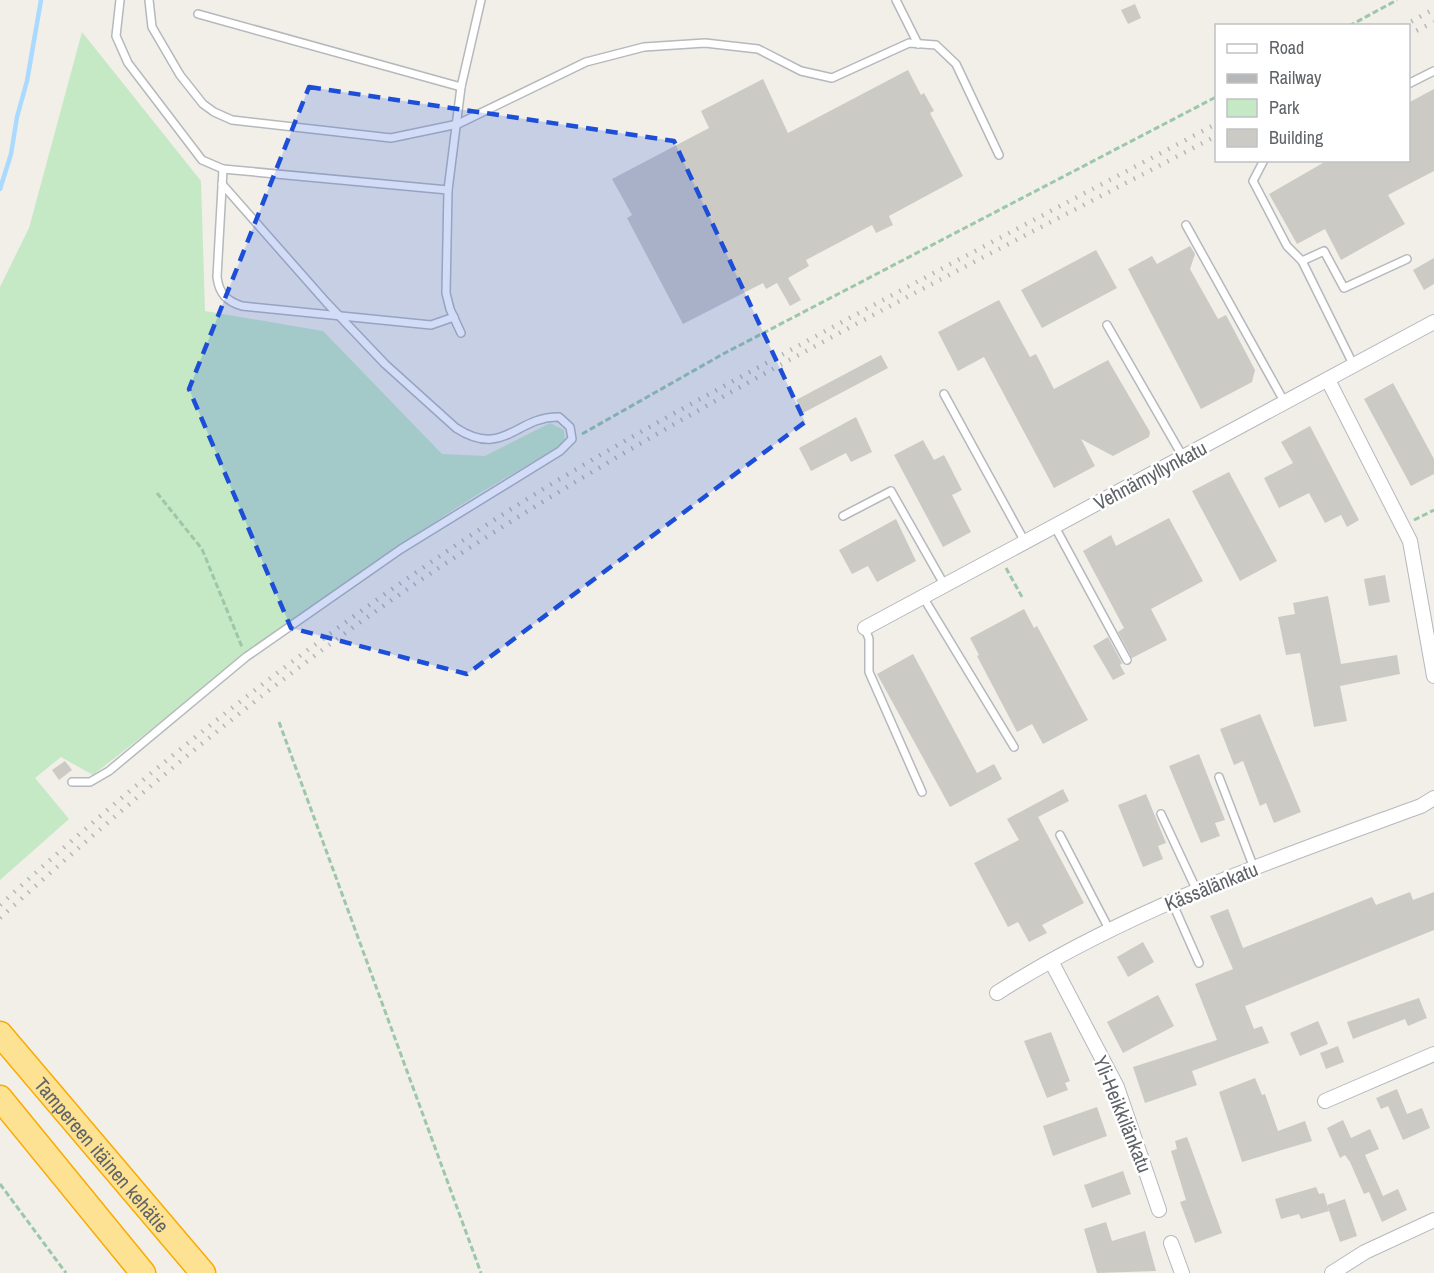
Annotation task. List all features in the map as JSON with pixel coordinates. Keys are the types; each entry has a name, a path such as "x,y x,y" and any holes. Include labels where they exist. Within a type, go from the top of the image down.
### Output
{"highway":[{"name":"Tampereen itäinen kehätie","path":"0,1034 203,1273"},
{"path":"0,1098 143,1273"}],"street":[{"name":"Vehnämyllynkatu","path":"865,628 1434,322"},
{"path":"1328,380 1410,541 1434,674"},
{"name":"Kässälänkatu","path":"997,993 1109,929 1254,868 1421,806 1434,798"},
{"name":"Yli-Heikkilänkatu","path":"1051,961 1117,1087 1159,1210"},
{"path":"1324,1101 1434,1054"},
{"path":"1332,1273 1365,1252 1434,1220"},
{"path":"1171,1243 1182,1273"}],"lane":[{"path":"120,0 116,36 128,63 202,160 223,169 448,190"},
{"path":"148,0 152,27 180,75 203,104 232,120 392,138 458,124 586,62 644,47 705,43 758,49 801,71 832,78 909,43 936,45 956,64 999,155"},
{"path":"461,333 446,293 448,190 462,87 481,0"},
{"path":"896,0 918,44"},
{"path":"198,14 462,87"},
{"path":"1410,83 1434,71"},
{"path":"1263,162 1253,181 1287,246 1302,261 1354,366"},
{"path":"223,169 218,277 222,294 242,306 432,325 454,317"},
{"path":"72,782 90,782 109,771 246,657 409,544 560,451 572,439 570,427 565,421 551,417 496,439 483,441 469,437 456,428 385,364 342,316 326,302 222,184"},
{"path":"1186,225 1285,403"},
{"path":"1302,261 1324,251 1344,288 1407,259"},
{"path":"1107,325 1183,457"},
{"path":"944,394 1025,542"},
{"path":"843,516 891,491 945,585"},
{"path":"1055,526 1128,660"},
{"path":"923,597 1014,747"},
{"path":"865,628 868,639 869,672 922,792"},
{"path":"1219,777 1254,868"},
{"path":"1161,814 1197,891"},
{"path":"1060,835 1109,929"},
{"path":"1172,902 1199,963"}],"path":[{"path":"1353,24 1397,0"},
{"path":"572,439 723,354 1215,98"},
{"path":"157,493 202,549 246,657"},
{"path":"1403,527 1434,510"},
{"path":"1005,567 1022,597"},
{"path":"279,722 480,1273"},
{"path":"0,1184 66,1273"}],"highlighted area":[{"path":"309,87 674,141 805,422 467,674 291,628 189,389"}],"green space":[{"path":"82,32 201,181 205,311 323,331 442,454 485,456 550,423 564,430 565,443 459,506 354,578 222,675 93,775 61,757 35,778 69,819 0,880 0,287 29,228"}],"building":[{"path":"1135,4 1141,18 1128,24 1121,10"},
{"path":"908,70 921,95 924,93 934,111 930,113 963,176 889,216 893,225 876,233 872,225 806,260 809,266 788,278 801,300 790,306 777,283 766,289 763,283 683,324 627,218 632,215 612,179 709,128 701,111 763,79 788,133"},
{"path":"1434,89 1434,171 1388,195 1405,224 1341,260 1325,229 1297,244 1269,194 1325,162 1410,162 1410,102"},
{"path":"1190,246 1195,254 1190,269 1218,319 1226,315 1255,370 1252,382 1201,409 1128,269 1152,256 1157,264"},
{"path":"1096,250 1117,288 1042,328 1021,290"},
{"path":"1434,258 1434,284 1424,290 1413,270"},
{"path":"999,300 1030,357 1036,354 1054,389 1108,360 1150,432 1149,437 1113,456 1081,439 1095,466 1054,488 984,357 958,371 938,332"},
{"path":"881,355 888,368 803,413 796,400"},
{"path":"1393,383 1434,459 1434,474 1411,486 1364,399"},
{"path":"856,417 872,452 851,462 846,453 811,471 799,448"},
{"path":"1310,426 1359,520 1347,527 1341,515 1325,523 1309,493 1279,508 1264,478 1293,463 1281,442"},
{"path":"923,440 934,460 944,455 962,490 952,495 971,532 943,547 894,455"},
{"path":"1229,472 1277,561 1240,581 1192,491"},
{"path":"1169,518 1203,581 1151,609 1167,640 1132,658 1118,632 1124,628 1083,551 1111,535 1116,546"},
{"path":"896,519 916,561 877,582 868,566 852,574 839,550"},
{"path":"1385,575 1390,602 1369,606 1364,579"},
{"path":"1328,596 1341,664 1397,655 1400,674 1340,686 1347,721 1314,727 1300,653 1286,655 1278,617 1295,614 1293,603"},
{"path":"1024,609 1034,628 1037,626 1088,720 1043,744 1032,724 1017,732 970,638"},
{"path":"1108,637 1122,663 1120,665 1125,674 1113,680 1093,646"},
{"path":"913,654 977,773 994,764 1002,779 950,807 877,674"},
{"path":"1260,714 1301,812 1274,823 1266,803 1260,806 1243,761 1234,765 1220,729"},
{"path":"1199,754 1225,820 1215,823 1220,836 1201,843 1169,766"},
{"path":"65,761 72,770 59,780 52,770"},
{"path":"1063,789 1069,801 1038,817 1084,903 1042,925 1047,933 1029,942 1018,922 1008,927 974,863 1019,840 1007,819"},
{"path":"1146,794 1166,843 1158,846 1163,859 1143,867 1118,805"},
{"path":"1410,892 1413,900 1434,892 1434,930 1245,1006 1254,1029 1262,1026 1269,1043 1192,1071 1197,1085 1145,1103 1133,1067 1217,1040 1195,984 1233,969 1210,916 1228,909 1243,948 1372,897 1376,905"},
{"path":"1143,942 1154,962 1128,977 1117,957"},
{"path":"1158,995 1174,1026 1123,1053 1107,1022"},
{"path":"1419,998 1427,1018 1408,1026 1405,1019 1353,1039 1347,1022"},
{"path":"1318,1021 1328,1044 1300,1056 1290,1033"},
{"path":"1051,1032 1070,1081 1065,1083 1068,1090 1047,1098 1024,1041"},
{"path":"1338,1046 1344,1062 1326,1069 1320,1053"},
{"path":"1255,1078 1262,1095 1265,1094 1278,1131 1305,1121 1312,1141 1242,1162 1219,1092"},
{"path":"1397,1089 1407,1114 1422,1108 1430,1128 1403,1140 1388,1106 1381,1109 1376,1098"},
{"path":"1097,1107 1107,1136 1053,1156 1043,1126"},
{"path":"1343,1120 1351,1138 1370,1129 1379,1149 1365,1155 1383,1196 1398,1189 1407,1210 1382,1222 1369,1192 1364,1194 1350,1162 1345,1155 1340,1158 1327,1128"},
{"path":"1187,1137 1222,1233 1195,1243 1180,1202 1186,1200 1171,1151 1177,1149 1175,1141"},
{"path":"1123,1171 1131,1194 1092,1208 1084,1185"},
{"path":"1316,1187 1319,1194 1324,1193 1329,1211 1301,1219 1299,1214 1281,1219 1275,1199"},
{"path":"1345,1199 1357,1236 1340,1242 1327,1205"},
{"path":"1106,1222 1112,1241 1145,1231 1156,1271 1097,1273 1084,1229"}],"waterway":[{"path":"0,189 11,154 17,117 27,81 41,0"}],"railway":[{"path":"1407,24 1434,9"},
{"path":"1410,34 1434,22"},
{"path":"0,905 118,801 239,702 364,609 529,497 711,393 1215,125"},
{"path":"0,918 167,772 282,680 463,552 554,495 740,387 1215,137"}]}
